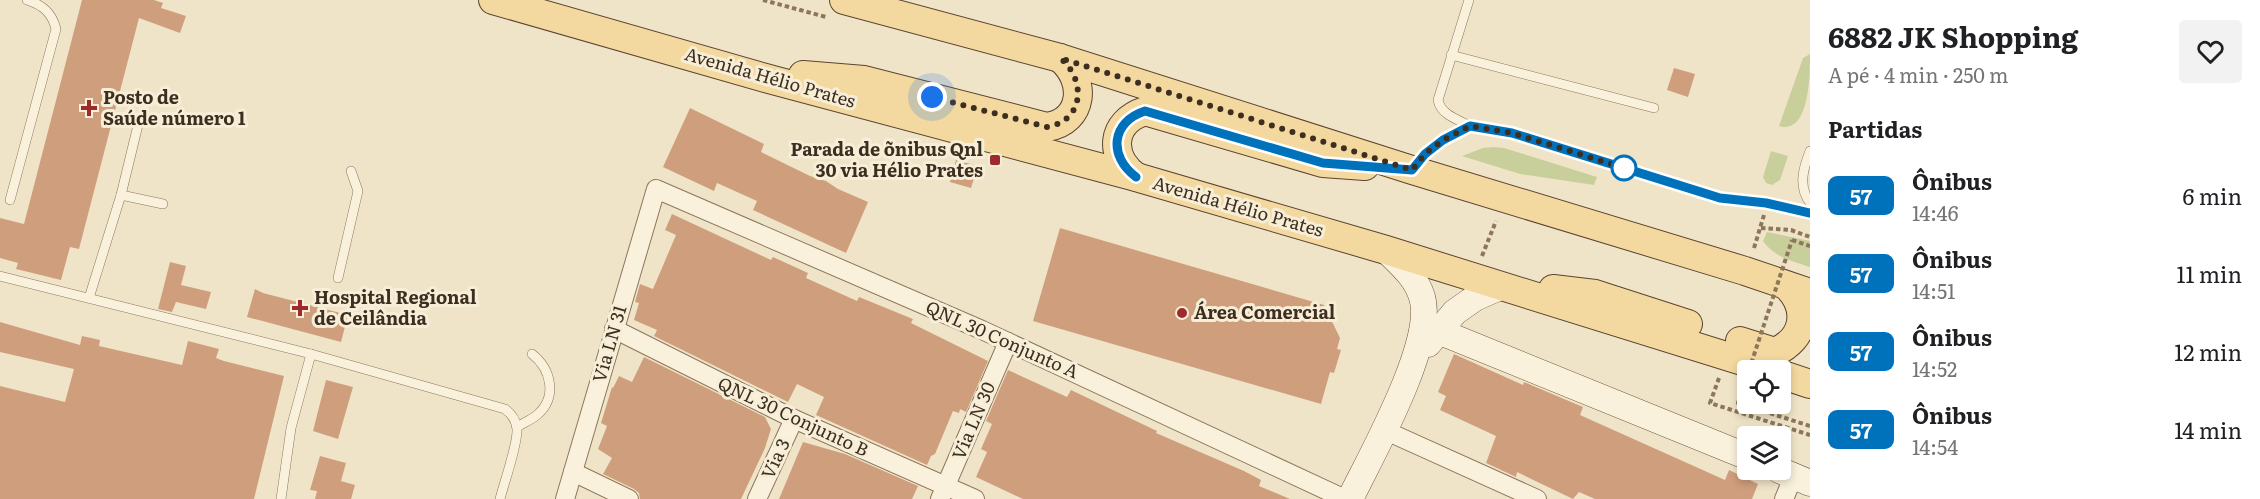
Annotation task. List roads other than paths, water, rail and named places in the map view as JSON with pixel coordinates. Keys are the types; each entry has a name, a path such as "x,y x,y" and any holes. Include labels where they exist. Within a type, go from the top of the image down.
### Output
{"main road":[{"name":"Avenida Hélio Prates","path":"494,0 769,79 1136,177 1386,250 1488,275 1741,360"},
{"path":"844,0 1060,58 1799,290 1802,318 1796,336 1790,343 1775,352 1595,294 1488,275"},
{"path":"744,71 864,80 1047,127 1065,121 1076,106 1077,80 1067,64 1060,58"},
{"path":"1136,177 1122,164 1117,144 1123,126 1136,114 1145,111 1323,163 1412,170"},
{"path":"1791,378 1810,384"}],"street":[{"name":"Via LN 31","path":"565,499 656,189"},
{"name":"QNL 30 Conjunto A","path":"656,189 1008,342 1345,499"},
{"path":"1350,499 1416,358 1423,327 1425,308 1418,285 1386,250"},
{"path":"1416,358 1488,275"},
{"name":"QNL 30 Conjunto B","path":"614,329 943,493 975,499"},
{"path":"1438,331 1737,453"},
{"name":"Via LN 30","path":"943,493 1008,342"},
{"name":"Via 3","path":"757,499 794,420"},
{"path":"1384,430 1537,499"},
{"path":"573,472 629,499"},
{"path":"1784,499 1794,476"}],"lane":[{"path":"10,200 56,29 45,8 39,3 27,0"},
{"path":"1469,0 1441,88 1440,106 1445,113 1470,126 1512,133 1720,198 1766,203 1810,213"},
{"path":"1451,55 1654,108"},
{"path":"88,298 121,195 139,121"},
{"path":"1412,170 1425,154 1443,140 1470,126"},
{"path":"1810,151 1801,182 1810,203"},
{"path":"338,278 358,190 351,171"},
{"path":"121,195 163,204"},
{"path":"0,276 311,354 505,410 512,416 517,427 517,434 500,499"},
{"path":"281,499 291,428 311,354"},
{"path":"517,427 542,410 550,393 548,375 539,360 532,354"}],"place":[{"name":"Posto de Saúde número 1","path":"89,108"},
{"name":"Parada de õnibus Qnl 30 via Hélio Prates","path":"995,160"},
{"name":"Hospital Regional de Ceilândia","path":"300,308"},
{"name":"Área Comercial","path":"1182,313"}]}
